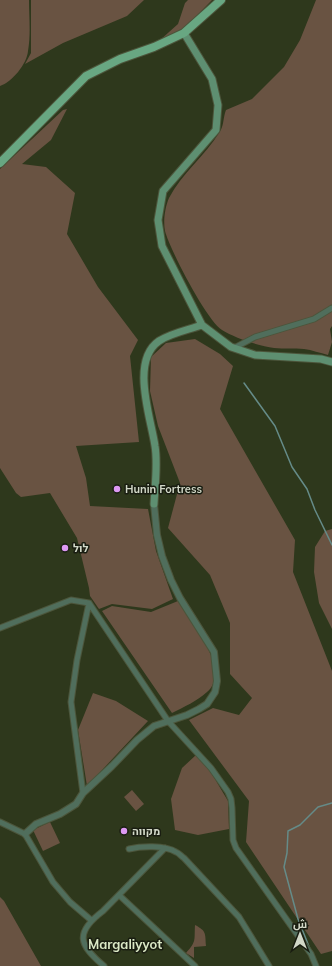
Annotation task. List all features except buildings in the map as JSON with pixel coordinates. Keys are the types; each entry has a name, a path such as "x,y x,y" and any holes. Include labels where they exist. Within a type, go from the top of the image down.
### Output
{"main road":[{"path":"0,163 86,76 120,59 154,47 184,33 221,0"},
{"path":"184,33 212,80 218,105 216,130 163,191 158,220 162,246 202,325 234,348 255,355 321,359 332,362"},
{"path":"154,504 156,447 145,388 144,370 146,359 151,349 158,341 202,325"}],"street":[{"path":"234,348 255,337 314,318 332,308"},
{"path":"25,834 36,824 60,814 76,804 83,793 137,740 154,726 191,713 207,704 215,692 217,676 214,652 180,598 162,556 157,535 154,504"},
{"path":"0,628 71,600 89,603 168,721 211,768 228,792 231,799 233,836 236,848 305,945 316,966"},
{"path":"83,793 71,702 77,660 89,603"},
{"path":"0,822 25,834 53,882 70,902 91,920"},
{"path":"129,849 139,846 165,848 176,852 184,858 240,917 269,966"},
{"path":"104,966 90,954 84,946 83,936 91,920 103,911 165,848"},
{"path":"119,895 195,966"}],"shaded area":[{"path":"0,0 29,0 30,32 27,56 22,67 14,77 0,86"},
{"path":"31,0 144,0 127,16 63,43 25,64 31,53"},
{"path":"188,0 212,0 186,27 159,41 178,24 185,3"},
{"path":"316,0 332,0 332,326 330,329 332,342 328,355 304,349 274,348 261,345 240,339 222,330 215,324 207,313 181,268 168,240 164,223 165,210 169,198 180,181 221,131 226,110 252,99 284,67 300,40"},
{"path":"67,109 51,140 22,164 46,167 75,193 67,234 98,287 138,340 130,356 139,442 76,446 86,478 90,506 148,509 156,551 173,599 152,609 112,604 99,609 90,596 77,538 50,493 21,497 16,493 0,468 0,169 63,110"},
{"path":"195,339 220,354 233,366 220,409 295,540 293,572 332,671 332,951 321,954 246,842 249,801 189,720 213,708 239,715 252,698 230,674 230,623 210,575 168,528 180,483 158,426 150,391 151,357 166,343"},
{"path":"332,529 332,629 319,603 314,572 315,547 325,531"},
{"path":"178,601 207,646 215,671 213,683 207,692 195,701 172,713 102,611 112,606 151,612"},
{"path":"93,693 116,701 148,721 87,786 78,730"},
{"path":"196,755 209,769 228,801 229,829 198,835 175,830 171,799 182,768"},
{"path":"132,790 144,804 136,811 124,797"},
{"path":"50,822 60,843 43,851 33,830"},
{"path":"0,897 4,901 41,966 0,966"},
{"path":"195,925 202,929 205,933 206,946 194,947 194,958 186,953 192,946 195,937"}],"waterway":[{"path":"244,383 275,426 292,467 307,489 315,510 332,545"},
{"path":"310,949 298,919 284,867 287,853 288,831 300,825 318,807 332,803"}],"place":[{"name":"Hunin Fortress","path":"117,489"},
{"name":"לול","path":"65,548"},
{"name":"מקווה","path":"124,831"}],"district":[{"name":"Margaliyyot","path":"125,944"}]}
